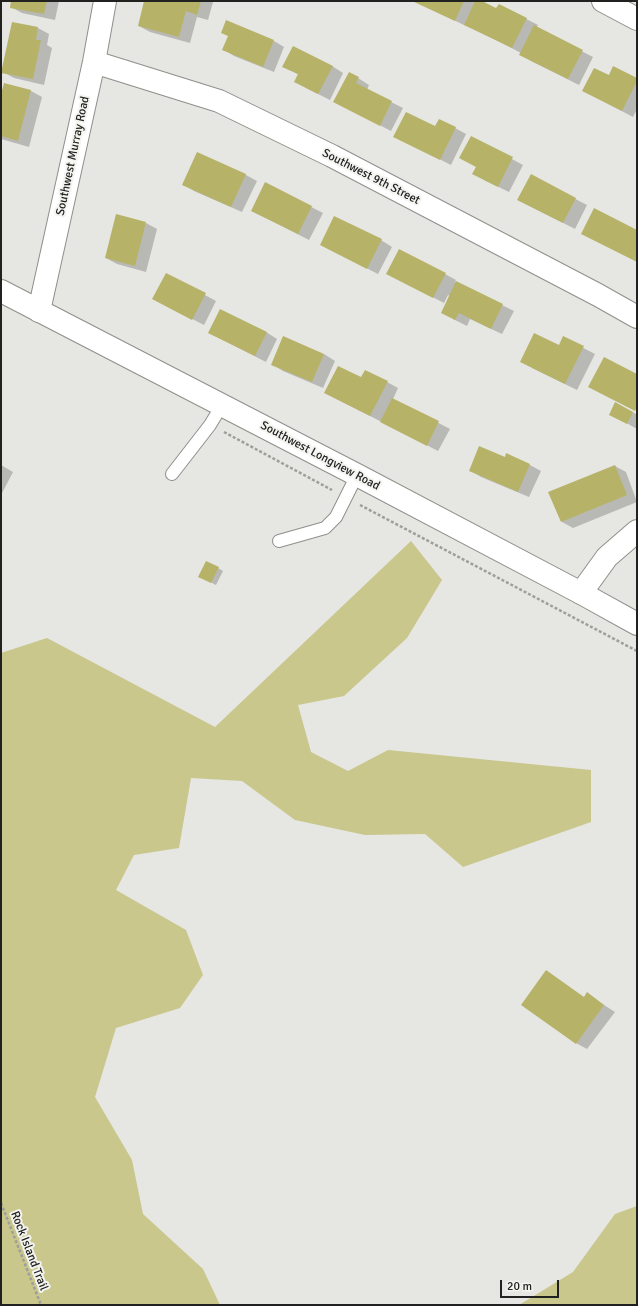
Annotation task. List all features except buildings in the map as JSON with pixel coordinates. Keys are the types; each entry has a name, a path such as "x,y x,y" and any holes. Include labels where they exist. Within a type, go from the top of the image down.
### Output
{"street":[{"name":"Southwest Murray Road","path":"39,312 94,62 105,1"},
{"path":"603,1 637,19"},
{"name":"Southwest 9th Street","path":"94,62 219,101 332,156 598,295 637,317"},
{"name":"Southwest Longview Road","path":"1,291 39,312 357,475 637,624"},
{"path":"581,593 607,557 637,531"}],"lane":[{"path":"172,474 210,425 222,405"},
{"path":"279,541 325,528 336,517 357,475"}],"path":[{"path":"210,425 637,651"},
{"name":"Rock Island Trail","path":"1,1203 41,1305"}],"shaded area":[{"path":"411,541 442,580 407,638 344,696 298,705 311,752 348,771 388,750 591,770 591,822 463,867 425,834 365,835 295,820 242,781 191,778 179,848 134,855 116,890 186,930 203,975 180,1008 116,1028 95,1097 132,1160 143,1214 203,1269 220,1305 1,1305 1,653 47,638 215,727"},
{"path":"637,1206 637,1305 519,1305 573,1272 615,1214"}]}
